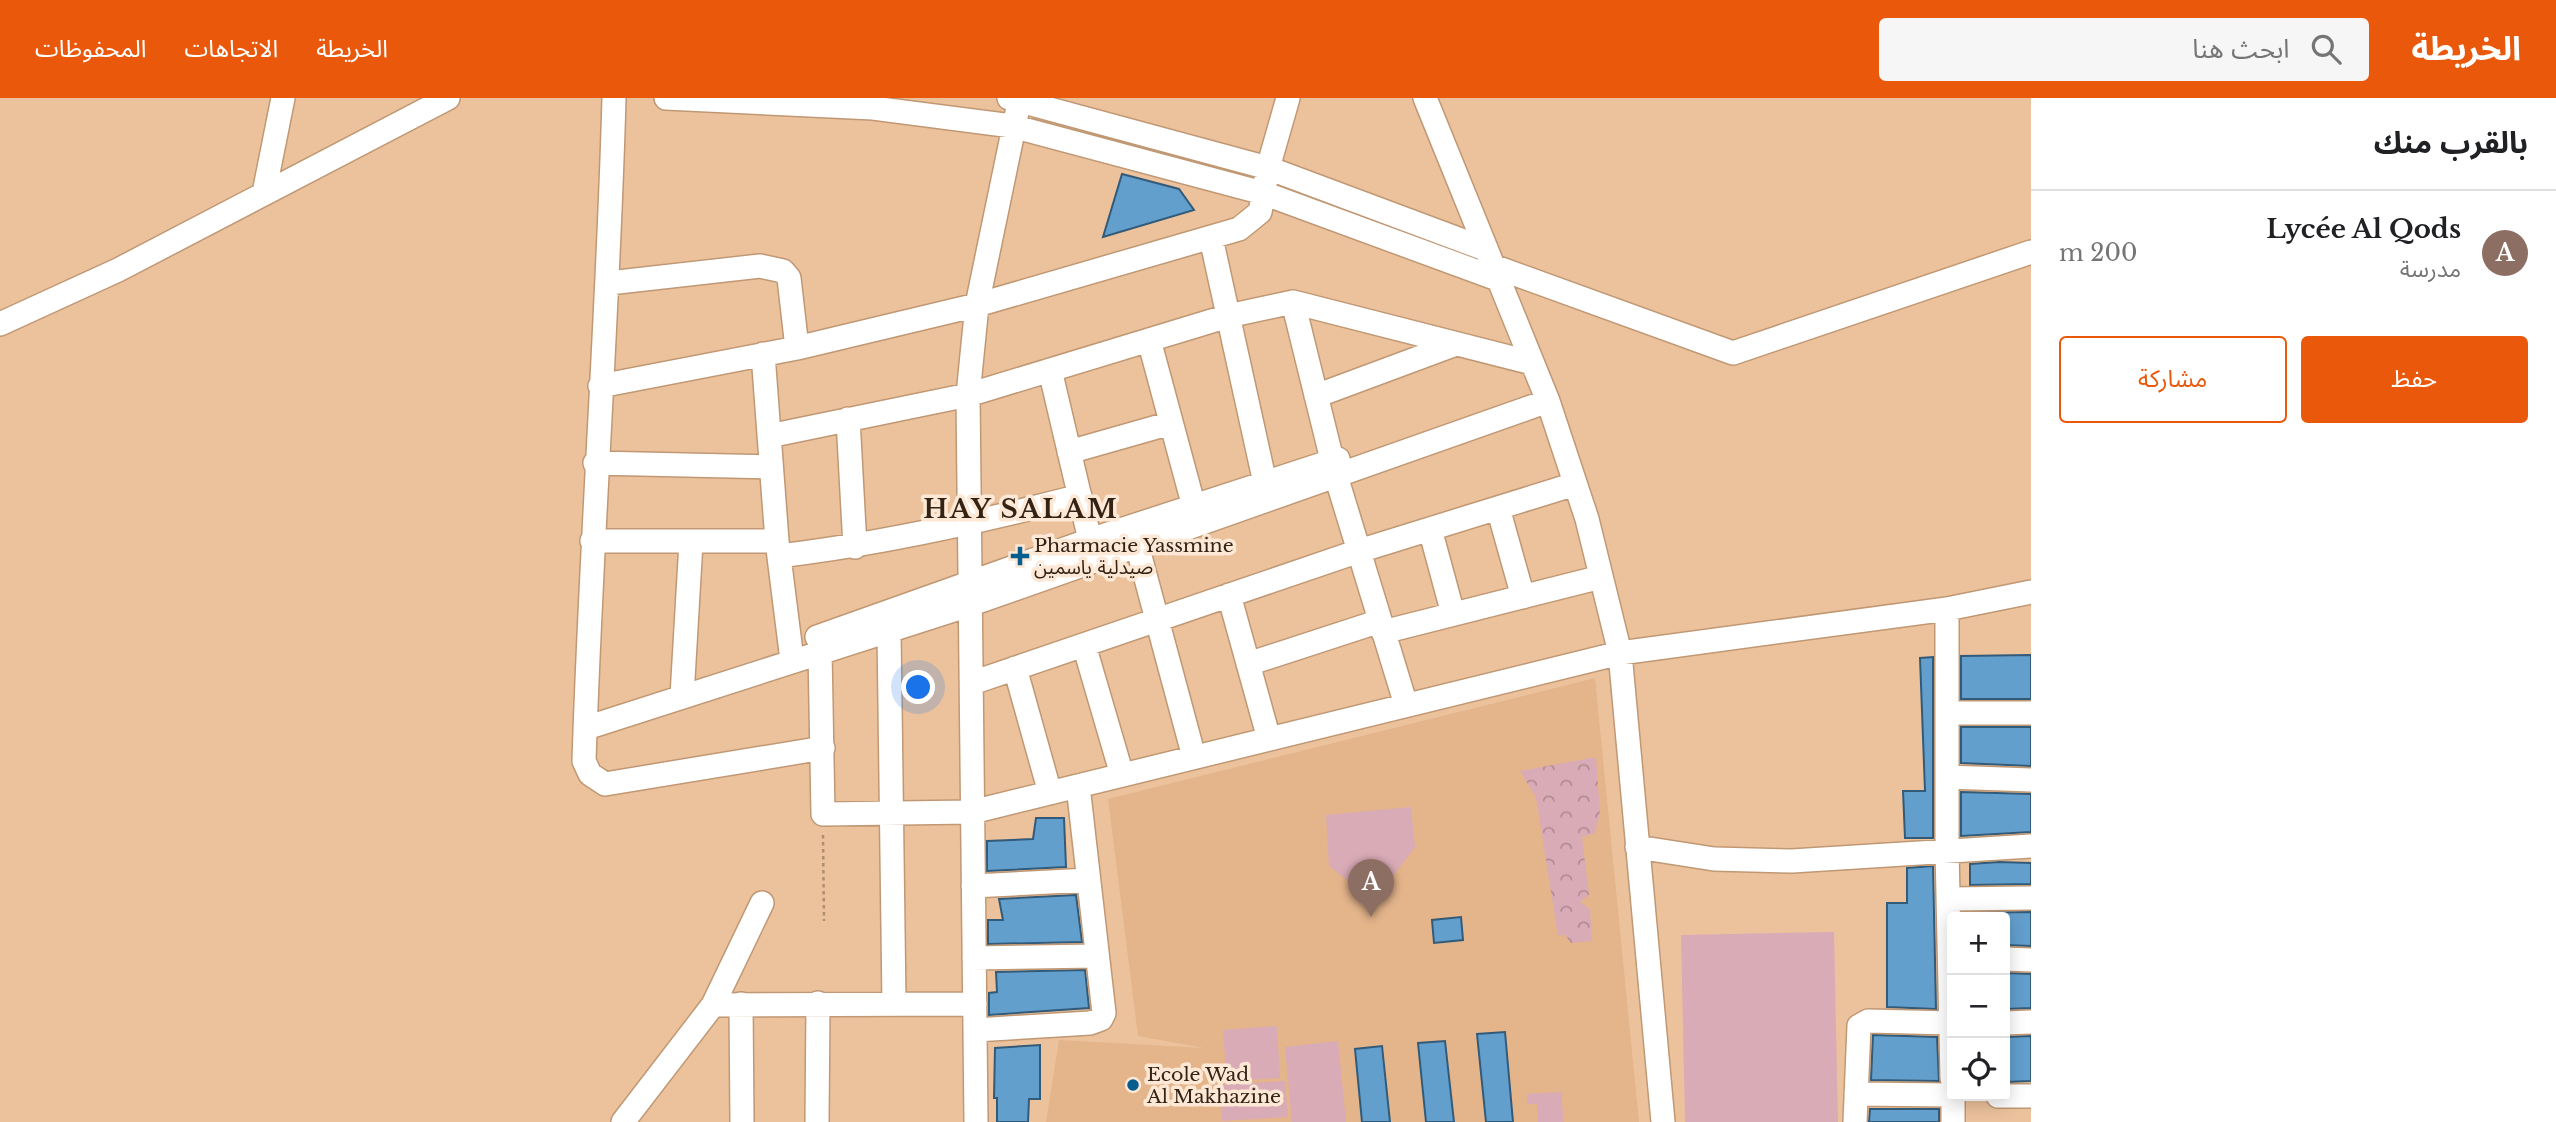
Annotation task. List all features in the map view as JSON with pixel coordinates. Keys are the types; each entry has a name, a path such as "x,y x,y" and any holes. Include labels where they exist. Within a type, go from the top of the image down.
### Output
{"street":[{"path":"264,194 284,98"},
{"path":"0,324 118,270 448,98"},
{"path":"614,98 609,283 600,386 584,761 590,774 605,784 823,748"},
{"path":"666,98 873,108 1012,125 1263,193 1493,265 1733,353 2031,252"},
{"path":"600,386 797,348 976,305 1239,229 1260,212 1268,168 1288,98"},
{"path":"1425,98 1545,396 1575,484 1620,653 1662,1122"},
{"path":"976,1122 968,395 976,305 1016,99 1268,168 1493,265"},
{"path":"1211,238 1265,483"},
{"path":"609,283 760,266 783,271 789,278 797,348"},
{"path":"769,436 968,395 1228,316 1293,302 1532,363"},
{"path":"1293,302 1334,469 1406,705"},
{"path":"1149,340 1194,507"},
{"path":"1316,397 1456,344"},
{"path":"763,354 778,549 791,653"},
{"path":"1050,370 1090,540"},
{"path":"586,720 972,593 1545,396"},
{"path":"848,419 855,547"},
{"path":"1069,452 1171,423"},
{"path":"596,463 771,467"},
{"path":"791,653 820,651 889,631 1090,540 1135,536 1194,507 1265,483 1334,469"},
{"path":"972,683 1359,551 1575,484"},
{"path":"592,541 691,542 778,549 855,547 971,525 1080,496"},
{"path":"1497,508 1523,597"},
{"path":"1430,529 1452,614"},
{"path":"1135,536 1194,757"},
{"path":"683,689 691,542"},
{"path":"1248,664 1382,626 1452,614 1601,577"},
{"path":"820,651 822,814 972,812 1620,653 1947,609 2031,592"},
{"path":"1229,595 1269,739"},
{"path":"1947,609 1949,912"},
{"path":"889,631 894,1003"},
{"path":"1084,645 1122,775"},
{"path":"1015,668 1050,793"},
{"path":"1947,713 2031,713"},
{"path":"1947,777 2031,780"},
{"path":"975,1030 1090,1023 1101,1018 1104,1013 1078,786"},
{"path":"1637,847 1746,861 1821,860 2031,846"},
{"path":"973,886 1088,880"},
{"path":"1949,899 2031,898"},
{"path":"623,1122 713,1005 762,903"},
{"path":"974,958 1096,956"},
{"path":"2010,959 2031,960"},
{"path":"817,1122 818,1003"},
{"path":"741,1004 742,1122"},
{"path":"713,1005 975,1004"},
{"path":"1855,1122 1859,1026 1863,1022 1947,1023"},
{"path":"2010,1023 2031,1022"},
{"path":"1856,1094 1947,1095"},
{"path":"2010,1096 2031,1096"},
{"path":"1952,1101 1953,1122"}],"path":[{"path":"822,814 824,921"}],"shaded area":[{"path":"1595,678 1639,1122 1046,1122 1059,1040 1204,1048 1138,1036 1108,799"}],"green space":[{"path":"1596,757 1600,813 1595,833 1582,837 1589,895 1580,902 1590,909 1592,941 1571,943 1564,934 1558,936 1536,797 1520,771"},
{"path":"1411,807 1415,847 1374,901 1329,866 1326,815"},
{"path":"1834,932 1838,1122 1685,1122 1681,935"},
{"path":"1277,1026 1280,1078 1227,1081 1223,1030"},
{"path":"1338,1041 1346,1122 1292,1122 1285,1047"},
{"path":"1285,1081 1288,1117 1222,1121 1220,1085"},
{"path":"1561,1092 1564,1122 1538,1122 1537,1104 1527,1104 1527,1094"}],"building":[{"path":"1122,174 1179,189 1194,210 1103,237"},
{"path":"2031,655 2031,699 1961,699 1961,656"},
{"path":"1933,657 1933,838 1905,838 1903,791 1925,791 1920,658"},
{"path":"1961,727 2031,727 2031,766 1961,763"},
{"path":"1961,792 2031,794 2031,832 1961,836"},
{"path":"1036,818 1064,818 1066,867 987,871 987,841 1033,839"},
{"path":"2031,863 2031,884 1970,885 1970,864"},
{"path":"1933,866 1936,1009 1887,1007 1887,903 1907,903 1907,868"},
{"path":"1076,895 1082,942 988,944 988,920 1003,920 999,899"},
{"path":"2010,912 2031,912 2031,946 2010,945"},
{"path":"1461,917 1463,940 1434,943 1432,920"},
{"path":"1085,970 1089,1008 989,1015 989,993 997,992 996,972"},
{"path":"2010,973 2031,974 2031,1008 2010,1009"},
{"path":"1505,1032 1513,1122 1486,1122 1477,1034"},
{"path":"1873,1035 1937,1037 1939,1081 1871,1080"},
{"path":"2031,1036 2031,1081 2010,1082 2010,1037"},
{"path":"1445,1041 1454,1122 1426,1122 1418,1043"},
{"path":"1040,1045 1040,1099 1029,1099 1028,1122 997,1122 997,1098 994,1098 995,1048"},
{"path":"1382,1046 1390,1122 1362,1122 1355,1049"},
{"path":"1870,1109 1939,1109 1939,1122 1869,1122"}],"place":[{"name":"Pharmacie Yassmine صيدلية ياسمين","path":"1020,556"},
{"name":"Lycée Al Qods","path":"1371,917"},
{"name":"Ecole Wad Al Makhazine","path":"1133,1085"}],"district":[{"name":"HAY SALAM","path":"1021,509"}]}
